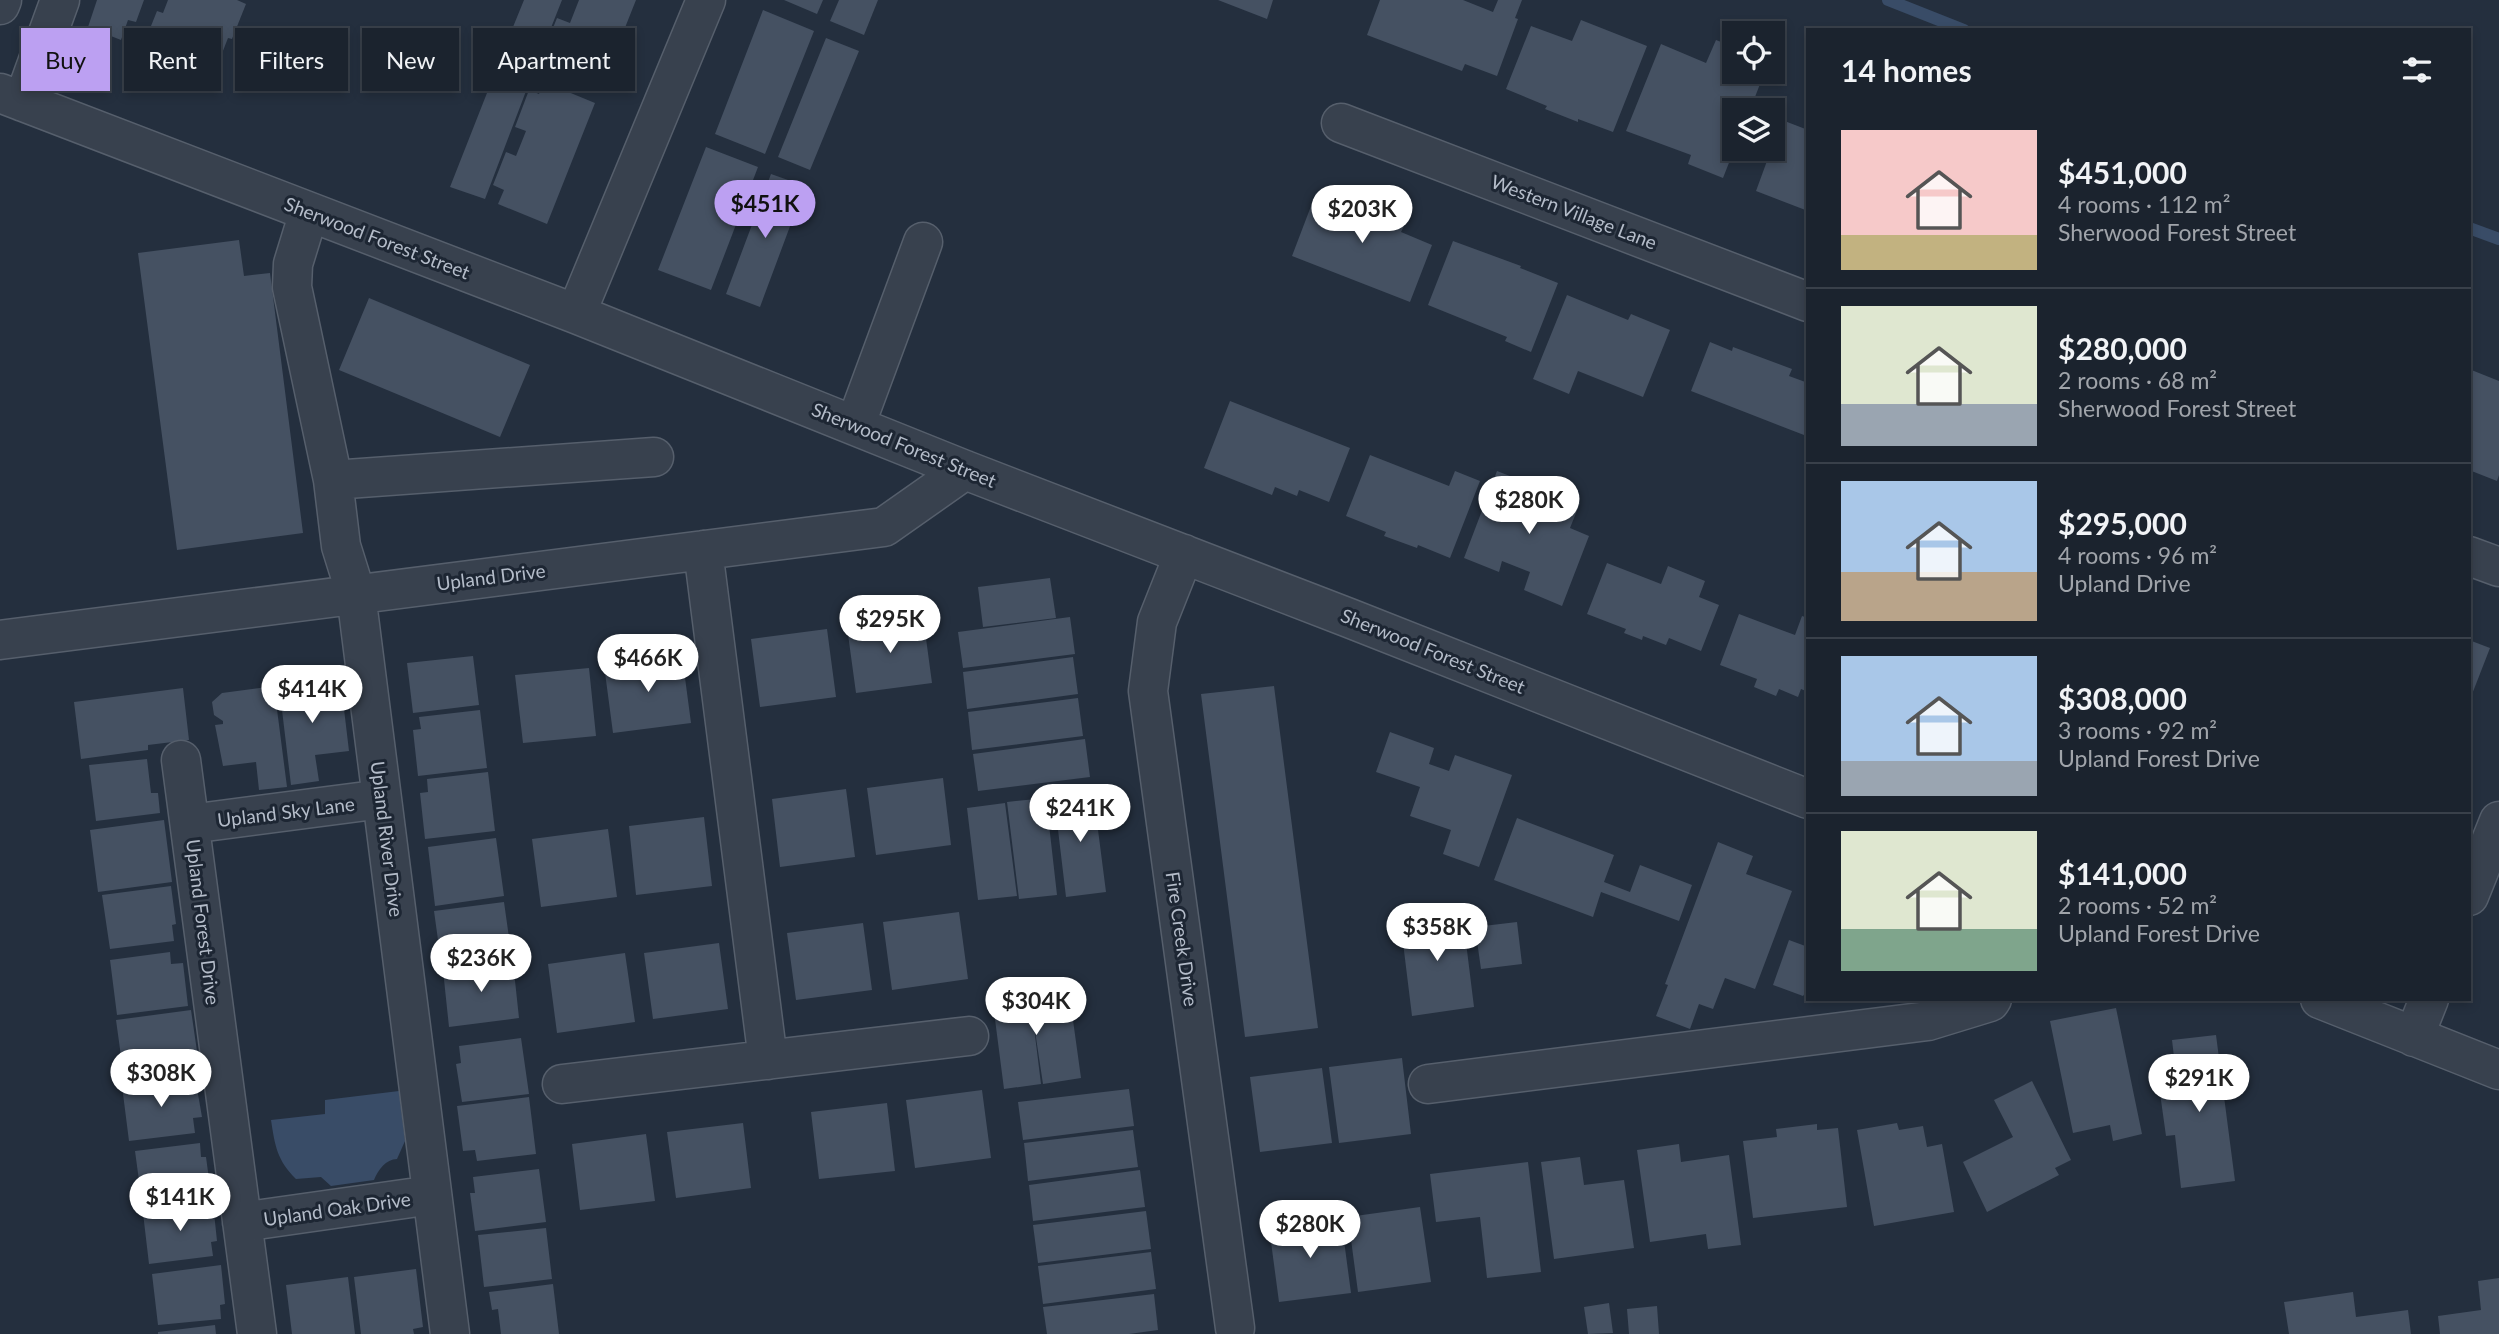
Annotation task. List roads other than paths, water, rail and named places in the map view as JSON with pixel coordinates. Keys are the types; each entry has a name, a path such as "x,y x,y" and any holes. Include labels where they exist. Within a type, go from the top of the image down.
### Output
{"street":[{"path":"0,5 2,0"},
{"path":"12,98 60,0"},
{"path":"576,314 706,0"},
{"name":"Sherwood Forest Street","path":"12,98 576,314 964,470 1806,798"},
{"name":"Western Village Lane","path":"1341,123 1806,301"},
{"name":"Upland River Drive","path":"309,212 293,264 292,287 333,480 341,546 356,594 450,1334"},
{"path":"855,426 923,242"},
{"path":"333,480 654,457"},
{"name":"Upland Drive","path":"0,640 884,527 964,470"},
{"path":"703,550 768,1060"},
{"name":"Fire Creek Drive","path":"1184,554 1157,622 1148,691 1235,1328"},
{"path":"2471,557 2499,567"},
{"name":"Upland Forest Drive","path":"181,760 257,1334"},
{"name":"Upland Sky Lane","path":"190,824 382,799"},
{"path":"2471,892 2499,821"},
{"path":"1428,1084 1928,1021 1991,1001"},
{"path":"2325,1001 2499,1070"},
{"path":"2414,1037 2428,1001"},
{"path":"562,1084 969,1036"},
{"name":"Upland Oak Drive","path":"242,1222 432,1195"}],"water":[{"path":"399,1091 405,1141 397,1159 383,1166 374,1180 331,1186 321,1177 296,1179 281,1159 271,1120 325,1114 325,1100"}],"waterway":[{"path":"1888,0 1959,28"},
{"path":"2471,229 2499,239"}]}
